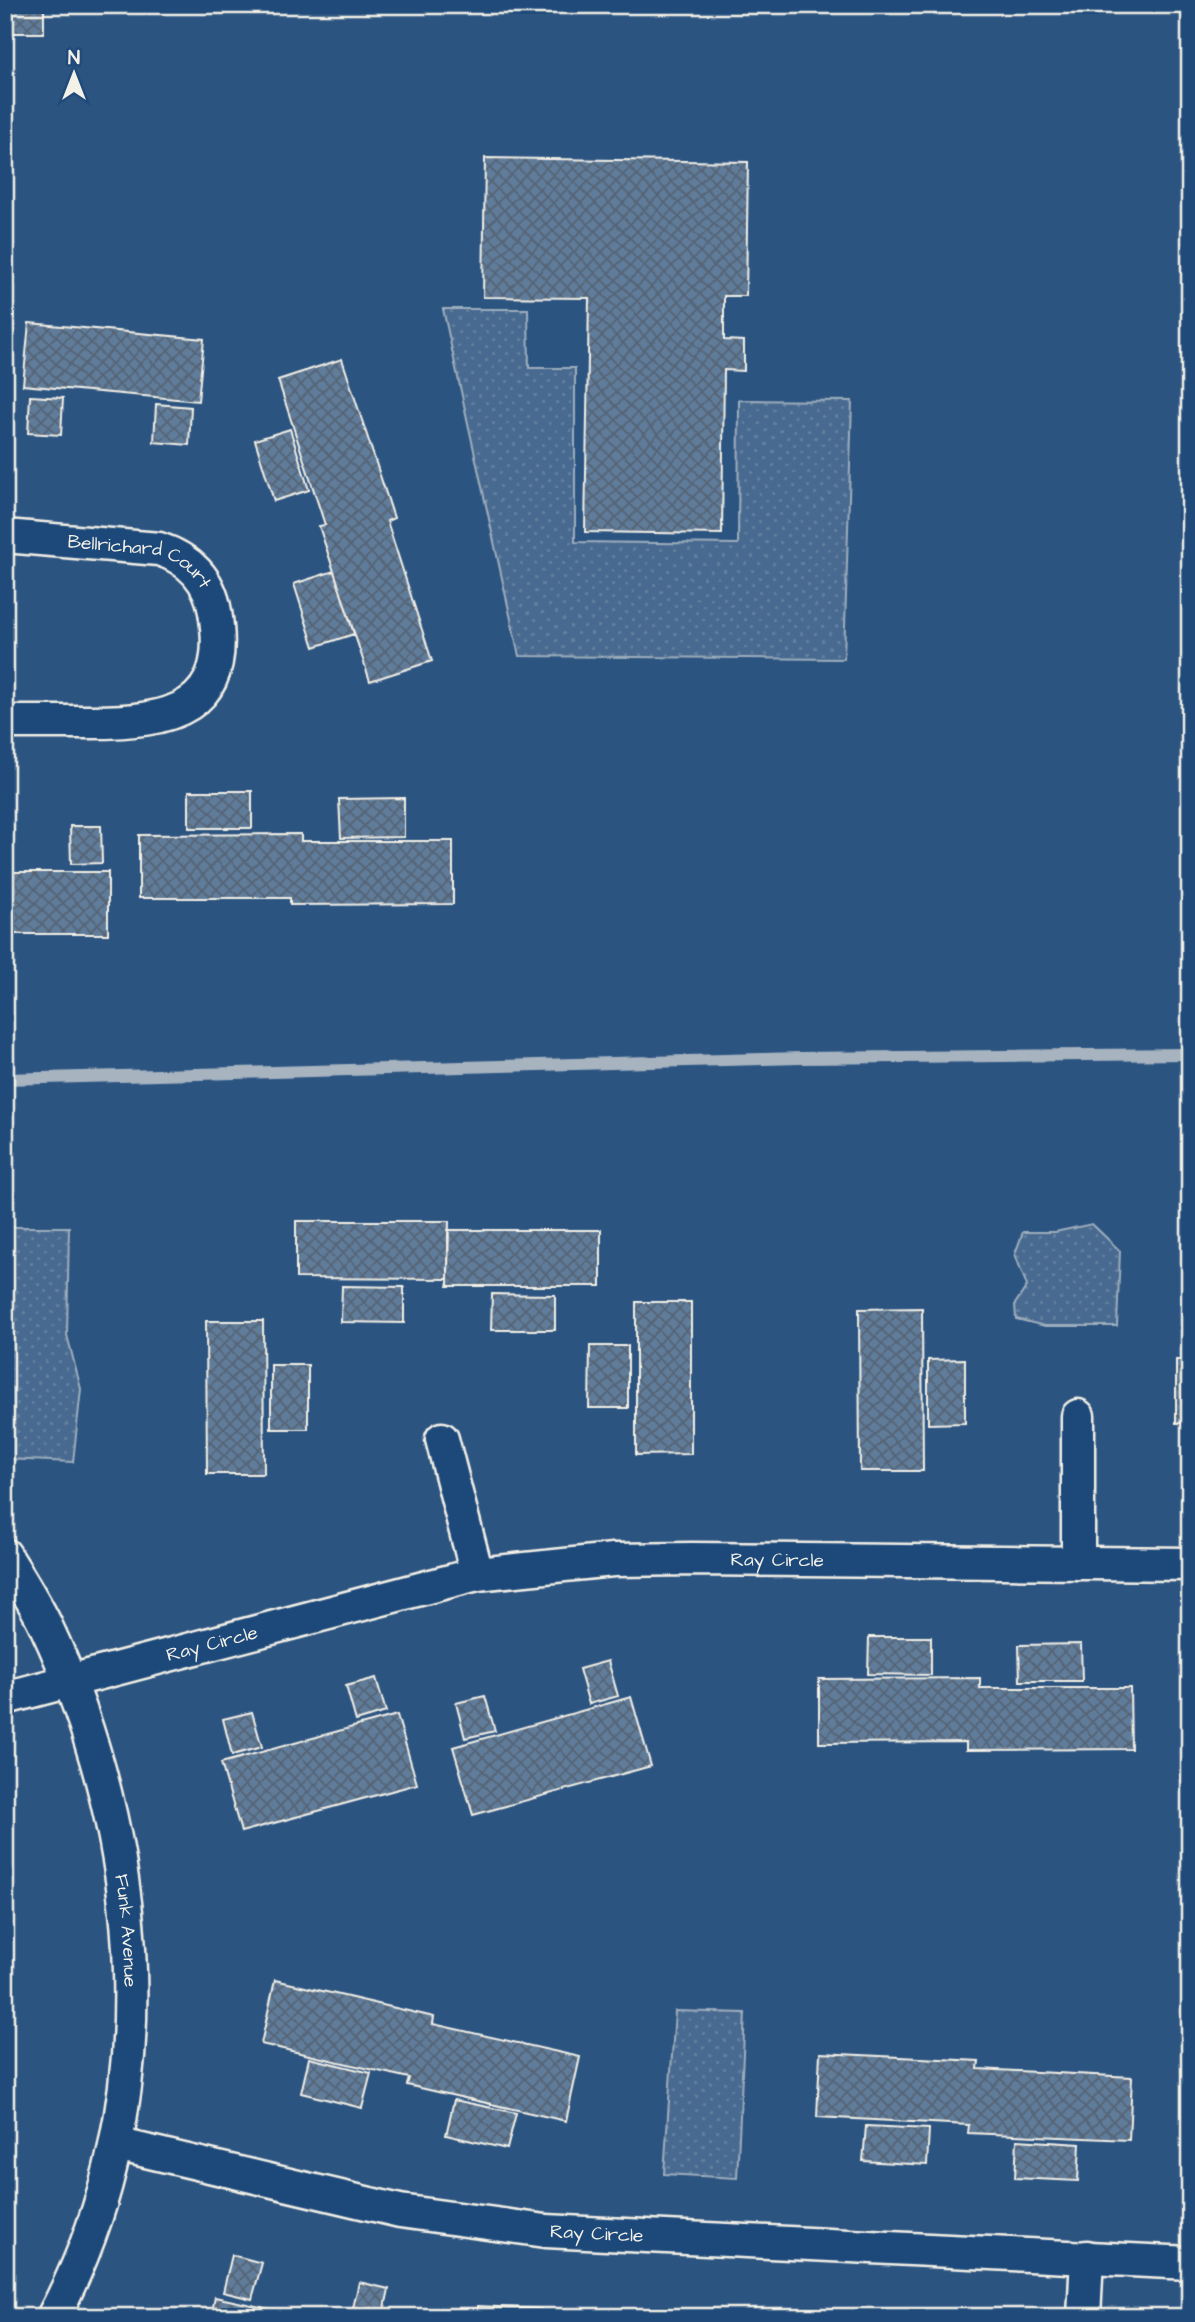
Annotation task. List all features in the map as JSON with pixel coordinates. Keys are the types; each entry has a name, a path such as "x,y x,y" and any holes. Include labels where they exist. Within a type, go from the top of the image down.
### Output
{"street":[{"name":"Bellrichard Court","path":"5,536 159,549 174,554 199,573 207,586 213,601 218,636 216,663 208,681 197,697 167,716 129,722 5,722"},
{"path":"1078,1416 1078,1563"},
{"path":"442,1439 477,1574"},
{"name":"Funk Avenue","path":"5,1555 45,1622 69,1681 107,1799 121,1864 129,1939 127,2076 116,2144 100,2203 82,2253 53,2317"},
{"name":"Ray Circle","path":"5,1698 477,1574 613,1560 1190,1564"},
{"name":"Ray Circle","path":"116,2144 400,2211 519,2227 1190,2263"},
{"path":"1084,2317 1087,2257"}],"shaded area":[{"path":"443,309 528,309 529,368 575,368 575,542 738,544 739,400 852,401 844,659 519,656"},
{"path":"1092,1224 1120,1251 1117,1326 1045,1326 1016,1319 1015,1304 1027,1286 1015,1254 1023,1232 1055,1232"},
{"path":"5,1227 69,1227 67,1335 81,1389 73,1462 5,1459"},
{"path":"675,2011 745,2013 737,2178 664,2174"}],"building":[{"path":"5,5 44,5 44,33 5,33"},
{"path":"485,158 748,162 746,296 724,296 724,340 744,341 744,371 724,370 722,534 585,532 589,298 483,297"},
{"path":"29,323 204,339 198,401 23,385"},
{"path":"342,359 394,518 387,521 432,661 370,681 319,526 325,525 278,380"},
{"path":"30,396 63,398 61,435 28,433"},
{"path":"156,404 191,407 189,445 154,442"},
{"path":"290,429 309,490 274,501 255,440"},
{"path":"334,571 354,634 314,647 294,584"},
{"path":"189,791 252,791 252,828 189,828"},
{"path":"404,798 404,837 341,838 339,799"},
{"path":"70,826 101,826 102,863 71,864"},
{"path":"301,834 301,841 453,841 453,904 290,905 290,898 139,898 139,835"},
{"path":"5,872 108,872 108,934 5,934"},
{"path":"296,1221 449,1221 448,1279 296,1278"},
{"path":"448,1230 601,1230 601,1286 448,1286"},
{"path":"342,1286 404,1287 404,1323 341,1322"},
{"path":"492,1294 555,1295 555,1330 491,1330"},
{"path":"636,1302 691,1302 691,1454 636,1455"},
{"path":"922,1308 923,1471 860,1471 859,1309"},
{"path":"206,1321 263,1321 264,1474 207,1474"},
{"path":"590,1346 628,1346 628,1408 589,1408"},
{"path":"965,1359 965,1423 928,1424 928,1360"},
{"path":"1176,1360 1190,1360 1190,1423 1176,1423"},
{"path":"271,1365 308,1365 308,1429 271,1429"},
{"path":"869,1637 931,1637 931,1675 868,1674"},
{"path":"1081,1644 1082,1681 1020,1681 1019,1645"},
{"path":"608,1661 618,1696 589,1704 579,1669"},
{"path":"376,1678 386,1712 356,1721 346,1686"},
{"path":"980,1678 980,1688 1130,1688 1131,1749 966,1750 966,1742 819,1743 819,1679"},
{"path":"485,1696 495,1731 465,1738 456,1703"},
{"path":"631,1697 651,1766 473,1815 453,1747"},
{"path":"252,1712 262,1747 232,1755 223,1719"},
{"path":"397,1715 417,1784 241,1832 221,1763"},
{"path":"275,1980 434,2017 433,2024 580,2057 566,2121 407,2085 409,2078 261,2044"},
{"path":"820,2053 979,2061 978,2069 1132,2077 1129,2140 968,2133 969,2125 817,2117"},
{"path":"309,2058 371,2073 362,2108 301,2093"},
{"path":"454,2100 516,2113 507,2149 446,2135"},
{"path":"866,2126 929,2129 927,2165 863,2161"},
{"path":"1017,2140 1080,2144 1078,2181 1015,2178"},
{"path":"232,2255 262,2263 252,2299 223,2292"},
{"path":"359,2282 389,2289 383,2317 351,2317"},
{"path":"215,2297 306,2317 211,2317"},
{"path":"478,2306 541,2309 541,2317 478,2317"}],"waterway":[{"path":"5,1079 801,1058 1190,1054"}]}
